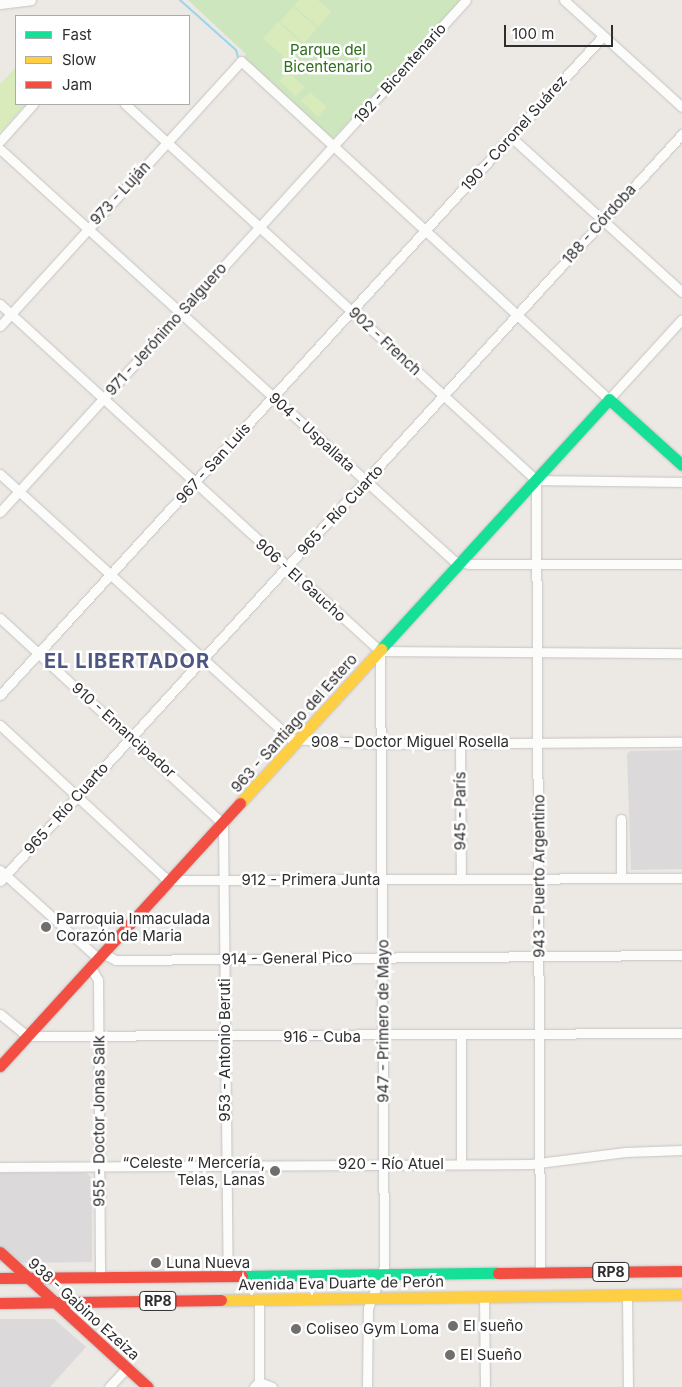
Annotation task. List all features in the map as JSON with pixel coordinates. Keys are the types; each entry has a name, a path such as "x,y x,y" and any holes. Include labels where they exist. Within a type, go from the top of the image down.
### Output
{"main road":[{"path":"609,399 682,464"},
{"name":"963 - Santiago del Estero","path":"0,1066 223,824 609,399"},
{"name":"938 - Gabino Ezeiza","path":"0,1252 148,1387"},
{"name":"Avenida Eva Duarte de Perón","path":"0,1278 382,1276 682,1271"},
{"name":"Avenida Eva Duarte de Perón","path":"0,1303 682,1294"}],"street":[{"path":"0,4 31,0"},
{"name":"192 - Bicentenario","path":"333,146 466,0"},
{"path":"564,0 682,107"},
{"name":"190 - Coronel Suárez","path":"426,230 603,36"},
{"name":"973 - Luján","path":"0,326 241,61 333,146"},
{"path":"0,141 32,105"},
{"name":"902 - French","path":"126,105 536,480"},
{"name":"188 - Córdoba","path":"518,314 682,134"},
{"path":"511,137 682,292"},
{"path":"333,146 609,399 682,319"},
{"name":"971 - Jerónimo Salguero","path":"0,512 333,146"},
{"name":"904 - Uspallata","path":"0,149 367,481 450,559 460,564"},
{"name":"967 - San Luis","path":"0,695 426,230"},
{"name":"906 - El Gaucho","path":"0,304 380,651"},
{"name":"965 - Río Cuarto","path":"2,876 78,796 518,314"},
{"name":"908 - Doctor Miguel Rosella","path":"0,474 110,576 297,741 381,744 682,742"},
{"path":"536,480 682,482"},
{"name":"943 - Puerto Argentino","path":"536,480 540,1273"},
{"path":"460,564 682,564"},
{"name":"910 - Emancipador","path":"0,618 132,736 223,824"},
{"path":"380,651 537,654 682,653"},
{"name":"947 - Primero de Mayo","path":"367,1387 370,1298 382,1276 384,1164 380,651"},
{"path":"0,726 171,880"},
{"name":"945 - París","path":"460,744 461,879"},
{"path":"621,819 621,878"},
{"name":"953 - Antonio Beruti","path":"223,824 228,1277"},
{"name":"914 - General Pico","path":"2,876 102,956 116,960 682,955"},
{"name":"912 - Primera Junta","path":"171,880 682,878"},
{"name":"955 - Doctor Jonas Salk","path":"90,968 98,980 100,1276"},
{"path":"0,1014 27,1036"},
{"name":"916 - Cuba","path":"27,1036 98,1038 682,1033"},
{"path":"461,1036 461,1164"},
{"name":"920 - Río Atuel","path":"0,1167 540,1163 625,1152 682,1150"},
{"path":"627,1295 628,1387"},
{"path":"484,1296 485,1387"},
{"path":"260,1300 256,1384 272,1387"},
{"path":"109,1387 127,1368"}],"shaded area":[{"path":"682,750 682,869 631,870 627,754 630,751"},
{"path":"0,1173 86,1173 92,1178 92,1262 0,1263"},
{"path":"0,1319 54,1319 86,1347 50,1387 0,1387"}],"green space":[{"name":"Parque del Bicentenario","path":"188,0 461,0 332,140 243,59 246,54"},
{"path":"299,0 318,0 331,12 318,27 294,6"},
{"path":"293,7 317,28 304,43 280,22"},
{"path":"278,22 303,45 288,61 263,38"},
{"path":"15,68 15,105 25,105 0,132 0,84"},
{"path":"288,72 305,87 296,96 279,81"},
{"path":"310,92 327,107 318,117 301,101"}],"waterway":[{"path":"180,0 236,50 238,57"}],"traffic: fast":[{"path":"381,649 609,399 682,465"},
{"path":"242,1276 498,1273"}],"traffic: slow":[{"path":"240,803 381,649"},
{"path":"221,1300 682,1294"}],"traffic: jam":[{"path":"0,1066 240,803"},
{"path":"0,1252 148,1387"},
{"path":"498,1273 682,1271"},
{"path":"0,1278 242,1276"},
{"path":"0,1303 221,1300"}],"place":[{"name":"Parroquia Inmaculada Corazón de Maria","path":"46,927"},
{"name":"“Celeste “ Mercería, Telas, Lanas","path":"275,1171"},
{"name":"Luna Nueva","path":"156,1263"},
{"name":"El sueño","path":"453,1326"},
{"name":"Coliseo Gym Loma","path":"296,1329"},
{"name":"El Sueño","path":"450,1355"}],"district":[{"name":"EL LIBERTADOR","path":"127,661"}]}
